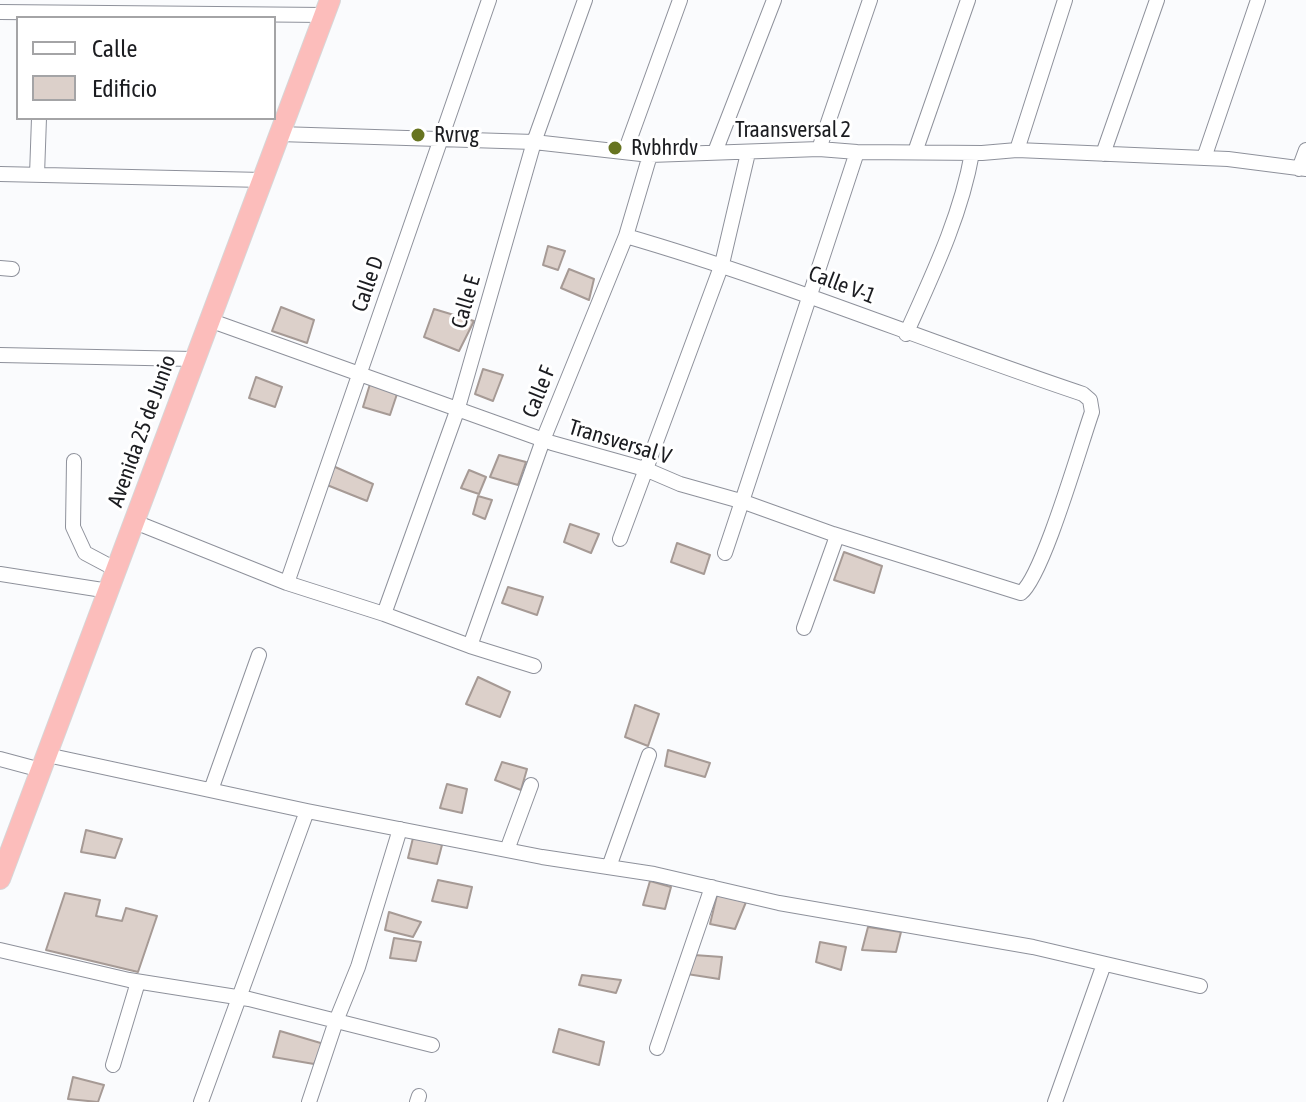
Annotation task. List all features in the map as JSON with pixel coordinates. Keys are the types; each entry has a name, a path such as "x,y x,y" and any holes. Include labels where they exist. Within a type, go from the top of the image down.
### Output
{"highway":[{"name":"Avenida 25 de Junio","path":"0,879 193,359 328,8"}],"street":[{"name":"Calle D","path":"287,583 489,0"},
{"name":"Calle E","path":"384,614 457,411 534,142 585,0"},
{"path":"625,152 680,0"},
{"path":"715,152 774,0"},
{"path":"819,149 870,0"},
{"path":"915,152 968,0"},
{"path":"1017,150 1065,0"},
{"path":"1103,154 1157,0"},
{"path":"1204,158 1258,0"},
{"path":"0,12 328,8"},
{"path":"37,175 39,120"},
{"name":"Traansversal 2","path":"279,134 534,142 650,155 819,149 972,153 1017,150 1204,158 1302,169"},
{"path":"1302,169 1306,150"},
{"path":"725,553 857,152"},
{"path":"620,539 722,264 748,153"},
{"path":"906,334 967,185 972,153"},
{"name":"Calle F","path":"470,646 543,440 626,236 650,155"},
{"path":"0,174 263,180"},
{"name":"Calle V-1","path":"626,236 722,264 906,334 1083,394 1090,400 1092,412 1043,554 1029,587 1021,593"},
{"name":"Transversal V","path":"209,320 543,440 645,469 680,484 744,502 837,536 1021,593"},
{"path":"0,355 193,359"},
{"path":"74,461 73,527 85,553 117,570"},
{"path":"135,522 287,583 534,666"},
{"path":"804,628 837,536"},
{"path":"0,574 109,591"},
{"path":"211,790 259,655"},
{"path":"609,867 649,755"},
{"path":"0,759 44,762 211,790 507,850 712,887 779,903 1033,947 1200,986"},
{"path":"507,850 531,785"},
{"path":"201,1102 307,811"},
{"path":"309,1102 358,967 400,829"},
{"path":"657,1048 712,887"},
{"path":"0,950 138,982 238,998 432,1045"},
{"path":"1055,1102 1104,964"},
{"path":"113,1065 138,982"}],"building":[{"path":"548,246 565,251 558,270 543,265"},
{"path":"569,269 594,279 589,300 561,288"},
{"path":"281,307 314,320 307,343 272,331"},
{"path":"434,309 474,321 459,351 424,337"},
{"path":"483,369 503,375 493,401 475,394"},
{"path":"256,377 282,387 275,407 249,398"},
{"path":"370,384 397,394 390,415 363,407"},
{"path":"499,455 526,462 518,485 490,477"},
{"path":"333,466 373,484 367,501 327,485"},
{"path":"469,470 486,477 479,494 461,488"},
{"path":"478,496 492,500 485,519 473,514"},
{"path":"570,524 599,534 591,553 564,542"},
{"path":"677,543 710,555 704,574 671,562"},
{"path":"844,552 882,566 874,593 834,580"},
{"path":"508,587 543,597 537,615 502,603"},
{"path":"478,677 510,692 500,717 466,704"},
{"path":"635,705 659,714 648,746 625,737"},
{"path":"668,750 710,763 705,777 665,766"},
{"path":"502,762 527,769 521,790 495,780"},
{"path":"447,784 467,789 462,813 440,808"},
{"path":"86,830 122,839 115,858 81,852"},
{"path":"414,834 442,845 437,864 408,858"},
{"path":"438,880 472,887 467,908 432,901"},
{"path":"650,881 671,887 665,909 643,905"},
{"path":"65,893 100,900 96,916 122,921 126,908 157,916 138,972 46,950"},
{"path":"717,895 746,902 735,929 710,924"},
{"path":"389,912 421,922 413,937 385,930"},
{"path":"868,927 901,932 896,952 862,950"},
{"path":"394,938 421,942 416,961 390,958"},
{"path":"820,942 846,947 841,970 816,962"},
{"path":"694,955 722,957 719,979 687,974"},
{"path":"582,975 621,980 616,993 579,985"},
{"path":"559,1029 604,1042 599,1065 553,1052"},
{"path":"280,1031 324,1044 314,1064 273,1057"},
{"path":"73,1077 104,1085 98,1102 68,1099"}],"place":[{"name":"Rvrvg","path":"418,135"},
{"name":"Rvbhrdv","path":"615,148"}]}
